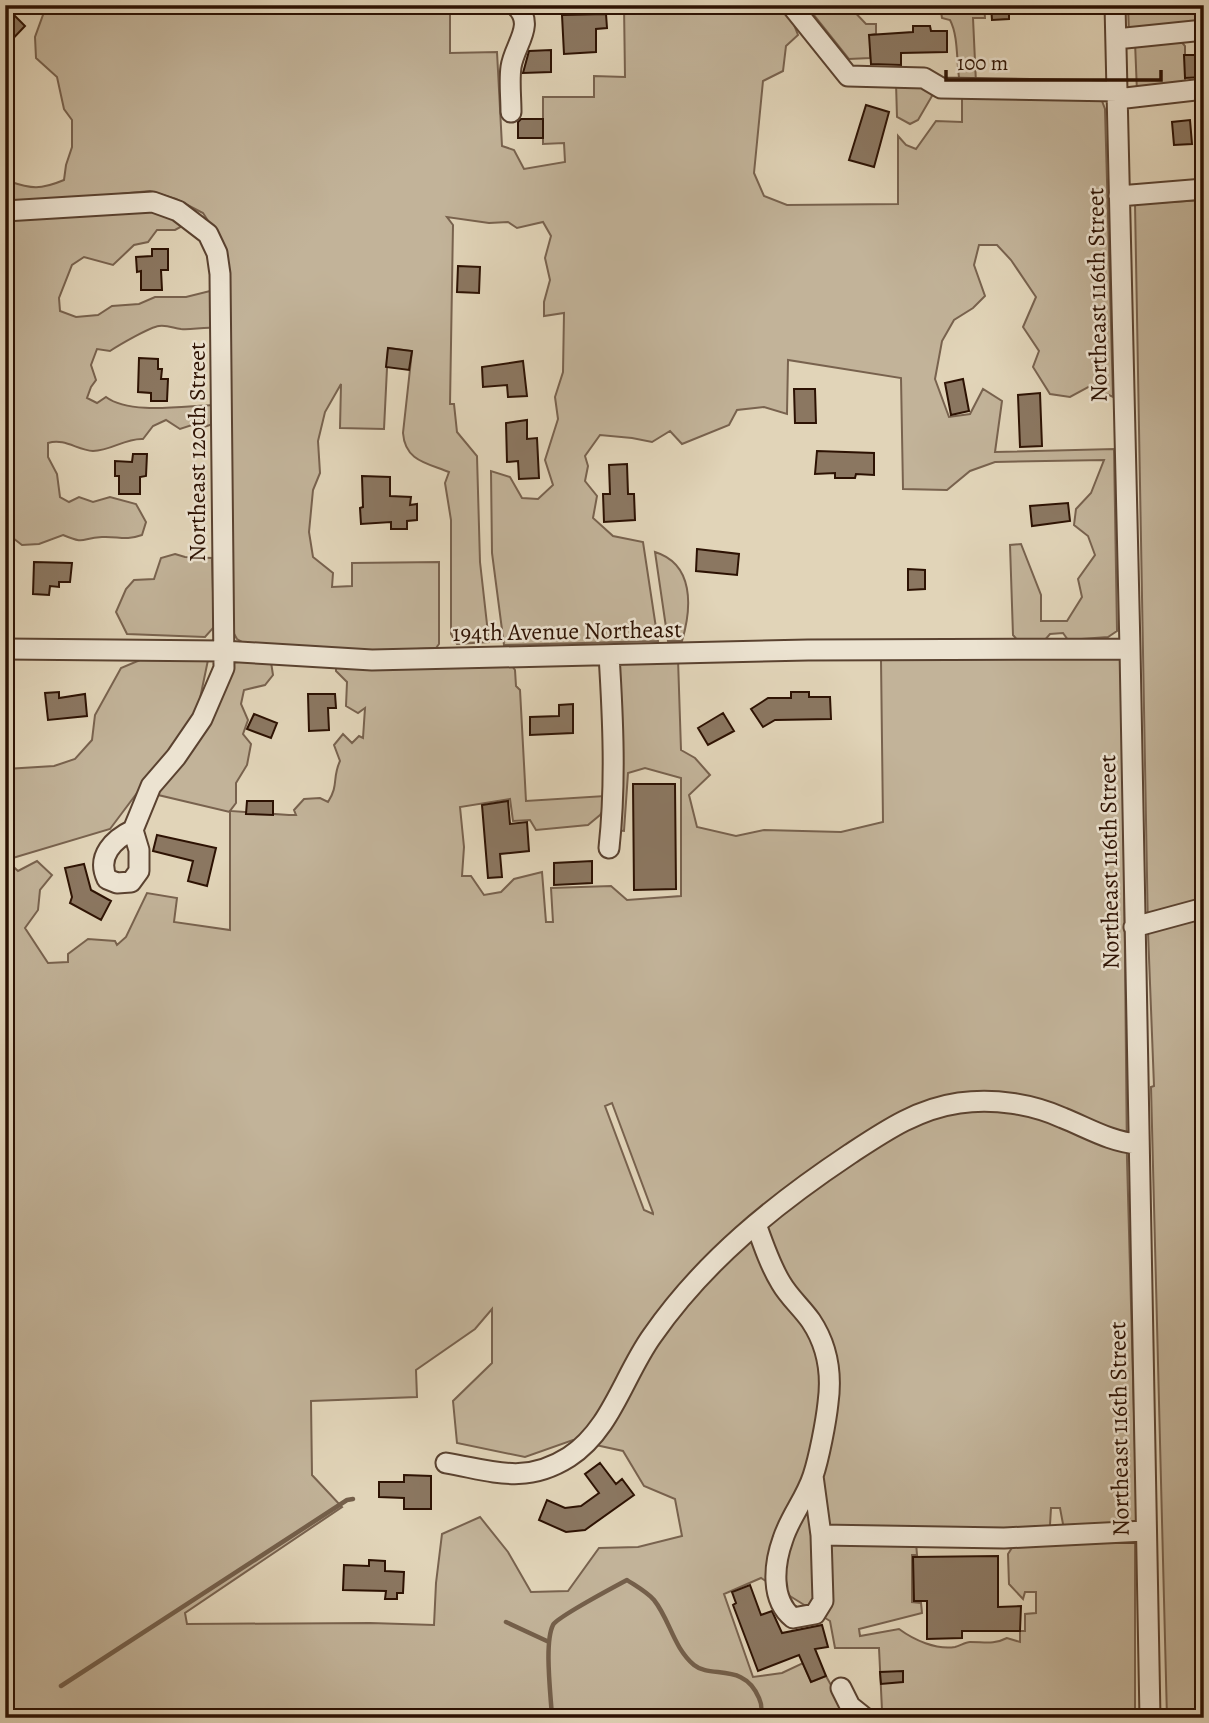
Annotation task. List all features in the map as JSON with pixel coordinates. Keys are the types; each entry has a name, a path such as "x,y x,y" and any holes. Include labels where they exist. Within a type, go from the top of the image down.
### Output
{"street":[{"path":"511,112 511,66 524,35 525,21 515,5"},
{"path":"791,5 848,76 924,78 942,88 1117,95 1204,89"},
{"name":"Northeast 116th Street","path":"1115,5 1150,1718"},
{"path":"1116,39 1204,30"},
{"path":"1119,196 1204,189"},
{"name":"Northeast 120th Street","path":"5,211 153,202 178,211 208,234 217,253 220,274 224,668 202,719 176,757 151,786 133,830"},
{"name":"194th Avenue Northeast","path":"5,649 223,650 372,660 821,650 1130,649"},
{"path":"609,655 612,718 612,819 609,848"},
{"path":"1135,927 1204,908"},
{"path":"446,1463 513,1475 531,1474 570,1457 593,1436 650,1337 686,1291 723,1253 802,1186 899,1122 929,1109 962,1102 1011,1102 1060,1116 1120,1143 1138,1144"},
{"path":"756,1224 768,1258 782,1284 811,1321 824,1343 830,1375 828,1403 813,1476 782,1539 776,1576 777,1598 784,1611 793,1618 815,1614 823,1601 821,1535 813,1476"},
{"path":"821,1535 1004,1538 1145,1531"},
{"path":"841,1688 850,1706 865,1718"}],"shaded area":[{"path":"40,5 442,5 450,13 450,53 497,52 502,146 514,150 524,169 565,162 564,143 543,144 543,97 594,97 594,76 625,77 624,5 783,5 789,12 798,35 786,46 783,71 763,81 754,173 764,196 787,205 898,204 898,136 906,145 916,149 936,121 962,122 962,95 1094,96 1102,101 1105,109 1113,397 1090,386 1070,397 1050,394 1033,367 1039,351 1023,327 1036,297 1011,260 997,245 979,245 974,265 985,296 973,308 954,320 942,341 935,379 949,417 970,414 983,389 1002,401 995,452 1114,449 1117,631 1108,637 1068,640 1063,633 1050,634 1044,641 1019,642 1013,635 1010,545 1021,544 1041,595 1041,621 1067,621 1082,597 1078,579 1095,555 1088,536 1074,525 1076,509 1091,493 1104,460 995,462 970,471 947,490 903,489 901,378 788,360 787,414 764,407 737,410 729,425 682,444 670,431 652,442 600,435 585,456 588,466 585,481 597,496 593,518 613,536 643,542 658,641 504,645 492,553 491,471 510,477 522,498 538,499 553,485 545,460 558,419 555,397 563,372 564,313 544,316 544,302 550,280 545,258 551,236 543,222 517,228 508,222 489,223 447,217 453,225 450,404 454,404 457,432 477,456 480,562 489,642 457,644 451,634 451,520 445,483 449,472 418,460 408,450 403,433 412,351 388,348 384,429 340,428 341,384 325,412 318,441 320,473 313,490 309,532 313,557 333,573 332,587 352,586 352,563 439,562 439,644 436,648 379,651 244,643 237,639 228,623 229,281 225,247 203,213 176,199 150,191 5,205 5,141 10,151 8,181 30,187 48,186 64,180 72,147 72,120 64,109 57,77 36,58 35,37 44,12"},
{"path":"806,5 848,5 866,24 876,24 876,34 870,35 870,58 849,59"},
{"path":"940,5 984,5 985,18 973,18 976,83 960,84 955,34 950,20 942,18"},
{"path":"1128,5 1204,5 1204,27 1129,34"},
{"path":"1180,40 1185,46 1185,87 1137,92 1135,42"},
{"path":"896,83 929,88 932,96 918,120 910,124 897,117"},
{"path":"1204,200 1204,1718 1167,1718 1151,1087 1154,1086 1148,932 1135,204"},
{"path":"140,209 165,213 186,224 175,230 157,230 148,242 134,245 113,265 84,257 72,265 59,298 60,311 76,317 98,315 112,306 139,304 155,297 186,297 214,290 214,328 159,326 110,351 97,349 91,365 96,380 87,398 97,403 106,397 116,403 143,408 214,405 213,424 204,427 195,424 180,429 166,420 153,426 143,439 93,451 60,442 48,443 48,457 57,474 60,497 69,502 79,497 93,502 110,497 136,504 146,522 142,535 136,537 80,540 63,535 39,544 22,545 9,535 5,519 5,216"},
{"path":"655,552 677,566 687,588 687,614 682,641 668,641"},
{"path":"175,554 212,558 214,627 205,637 127,634 116,612 126,589 134,580 154,579 161,558"},
{"path":"1122,658 1127,1159 1137,1522 1067,1529 1063,1524 1060,1508 1051,1508 1047,1530 916,1542 917,1555 912,1555 912,1602 921,1603 922,1613 859,1629 860,1636 899,1629 933,1646 948,1648 970,1642 993,1642 1007,1638 1020,1642 1020,1631 1025,1631 1025,1614 1036,1613 1036,1592 1025,1592 1023,1599 1009,1584 1008,1554 1015,1543 1135,1539 1135,1711 1127,1717 886,1713 882,1710 879,1648 835,1648 830,1621 761,1578 724,1594 753,1677 782,1673 803,1663 811,1682 826,1676 849,1718 5,1718 6,769 54,766 75,759 92,740 95,715 121,668 140,660 208,660 197,713 110,829 6,860 18,871 37,861 52,875 40,890 38,910 25,928 48,963 68,962 68,954 88,939 115,941 117,945 126,937 147,893 177,898 174,922 230,930 230,812 154,794 234,661 271,662 273,675 265,685 244,690 241,704 248,720 243,734 251,744 247,765 236,783 236,803 230,811 289,815 296,815 294,810 304,799 320,798 328,802 340,761 334,745 343,734 352,743 359,736 363,738 365,708 358,713 346,706 347,682 336,671 336,664 512,666 515,670 516,686 520,690 526,801 605,796 608,803 600,815 588,825 536,830 530,820 513,821 510,799 460,807 464,847 462,876 471,876 484,895 501,892 514,879 542,872 546,922 553,922 551,888 611,886 627,900 681,896 681,778 645,768 628,773 624,831 616,830 615,661 678,659 681,750 695,758 710,775 689,795 697,827 736,836 764,830 841,832 883,822 881,660","holes":["612,1103 653,1213 653,1214 644,1210 605,1106","492,1309 492,1363 453,1401 457,1443 525,1457 573,1440 623,1451 644,1486 675,1499 682,1536 638,1547 599,1548 568,1591 531,1592 508,1552 480,1517 442,1534 434,1625 187,1624 185,1613 342,1507 312,1475 311,1401 417,1397 416,1370 475,1329"]}],"building":[{"path":"991,5 1009,5 1009,19 992,20"},
{"path":"5,6 25,26 5,47"},
{"path":"606,14 607,28 596,29 596,52 564,54 562,15"},
{"path":"913,26 930,26 931,31 947,31 947,52 901,53 901,65 871,64 869,35 913,32"},
{"path":"551,50 551,72 523,73 529,51"},
{"path":"1184,55 1204,55 1204,77 1185,78"},
{"path":"866,105 889,112 874,167 849,160"},
{"path":"521,119 543,119 543,138 518,138 518,122"},
{"path":"1190,120 1192,144 1174,145 1172,122"},
{"path":"152,249 168,249 168,270 161,270 162,290 141,290 141,271 137,272 136,257 152,256"},
{"path":"458,266 480,267 479,293 457,292"},
{"path":"388,348 412,351 409,370 386,367"},
{"path":"139,358 158,359 158,369 162,369 161,379 168,379 167,401 151,401 151,393 138,392"},
{"path":"523,361 527,396 508,397 507,385 483,387 482,367"},
{"path":"963,379 969,411 951,415 945,383"},
{"path":"794,389 815,389 816,423 795,423"},
{"path":"1040,393 1042,446 1020,447 1018,395"},
{"path":"527,420 527,439 537,438 539,478 519,479 518,461 507,462 506,423"},
{"path":"817,451 874,453 874,475 856,474 855,478 835,478 835,473 815,474"},
{"path":"133,454 147,454 146,476 140,477 140,494 119,494 119,476 115,476 115,461 132,462"},
{"path":"627,464 628,494 634,494 635,520 604,522 603,494 610,494 609,465"},
{"path":"362,476 390,477 390,496 411,497 410,505 417,504 417,520 407,521 407,529 391,529 391,522 361,524"},
{"path":"1068,503 1070,521 1032,526 1030,506"},
{"path":"697,549 739,554 737,575 696,571"},
{"path":"34,562 72,563 70,582 59,582 59,587 50,586 49,595 33,594"},
{"path":"908,569 925,570 925,589 908,590"},
{"path":"59,692 59,698 85,694 87,716 48,720 45,693"},
{"path":"791,692 809,692 809,697 830,697 831,719 775,720 763,727 751,709 768,698 791,698"},
{"path":"308,694 335,694 336,708 328,708 329,730 309,731"},
{"path":"573,704 573,733 530,735 530,717 559,716 559,705"},
{"path":"723,713 734,731 708,745 698,728"},
{"path":"254,714 277,723 271,738 247,729"},
{"path":"633,784 675,784 676,889 634,890"},
{"path":"247,801 273,801 273,815 246,814"},
{"path":"508,801 510,824 527,822 529,851 500,854 502,877 488,878 482,805"},
{"path":"157,835 216,848 207,886 188,881 193,861 153,851"},
{"path":"592,861 592,883 554,885 554,863"},
{"path":"84,864 91,890 111,901 101,920 70,903 72,897 65,868"},
{"path":"600,1463 616,1484 622,1479 634,1495 585,1530 566,1532 539,1520 547,1500 565,1508 581,1506 599,1493 585,1474"},
{"path":"404,1475 431,1476 431,1509 404,1509 404,1498 379,1497 379,1482 404,1482"},
{"path":"998,1556 998,1607 1021,1606 1020,1631 962,1631 962,1638 927,1639 927,1601 914,1601 913,1557"},
{"path":"369,1560 385,1561 385,1571 404,1572 403,1593 397,1593 397,1599 385,1599 386,1591 343,1590 344,1565 369,1566"},
{"path":"750,1585 761,1615 772,1611 782,1633 822,1625 828,1647 815,1649 826,1676 811,1682 799,1655 758,1671 733,1605 736,1603 732,1592"},
{"path":"903,1671 903,1682 881,1684 880,1672"}],"waterway":[{"path":"61,1686 347,1500 353,1499"},
{"path":"552,1718 548,1657 553,1625 575,1609 627,1580 654,1600 676,1642 694,1665 709,1671 736,1675 753,1687 761,1706 758,1718"},
{"path":"506,1622 549,1642"}]}
